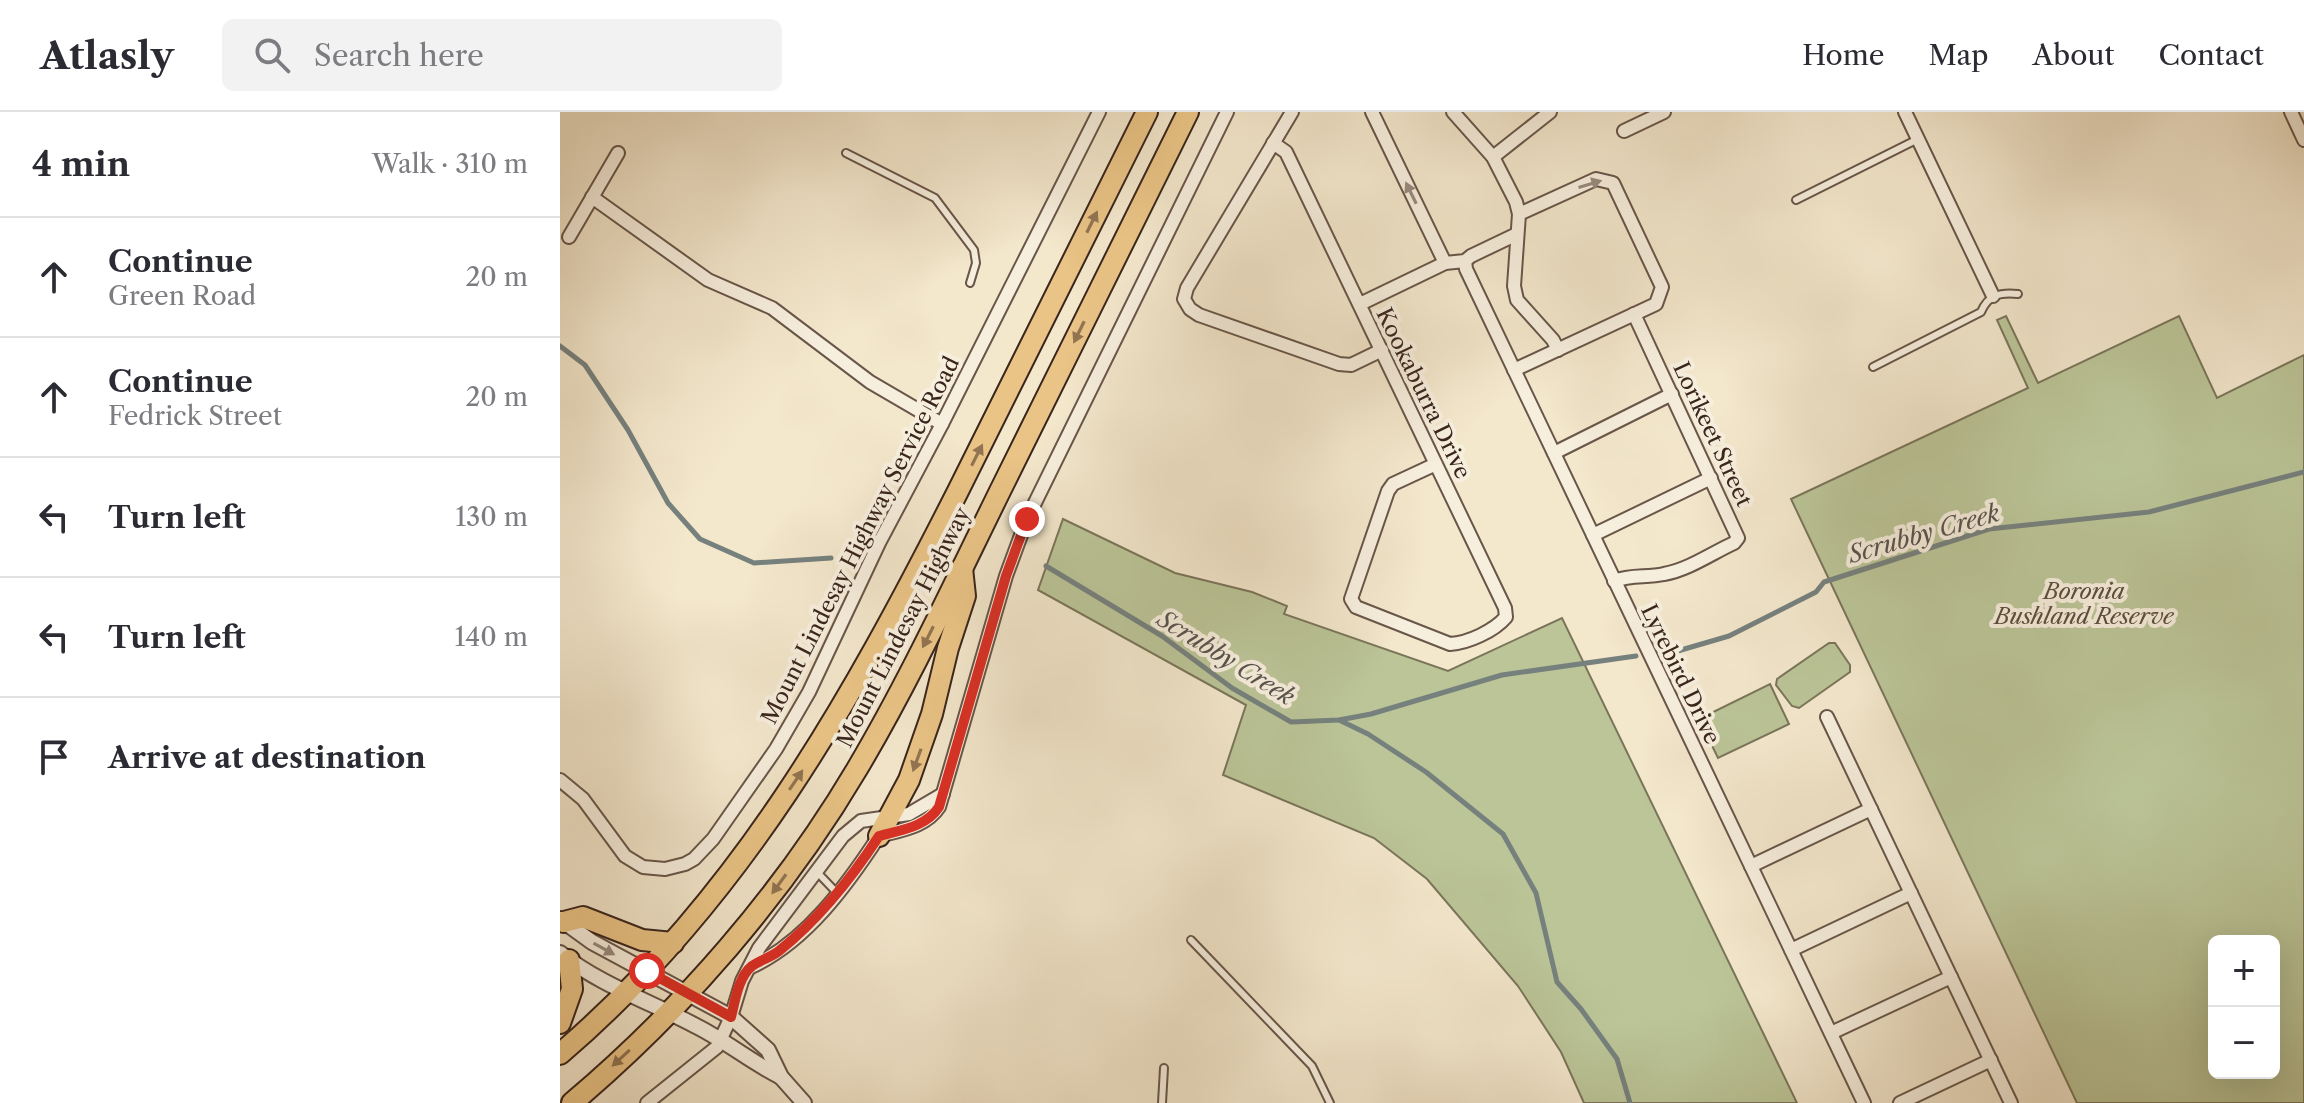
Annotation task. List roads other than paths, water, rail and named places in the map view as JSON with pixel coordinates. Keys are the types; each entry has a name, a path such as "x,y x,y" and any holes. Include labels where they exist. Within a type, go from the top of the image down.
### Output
{"highway":[{"name":"Mount Lindesay Highway","path":"560,1054 627,992 673,943 752,845 851,694 984,441 1147,112"},
{"name":"Mount Lindesay Highway","path":"572,1103 687,993 762,906 832,809 889,711 1188,112"},
{"path":"884,827 917,759 932,714 965,596 962,567"},
{"path":"561,923 583,917 642,940 673,943"},
{"path":"560,1023 572,989 565,957"}],"street":[{"name":"Mount Lindesay Highway Service Road","path":"560,780 577,791 617,847 643,867 665,869 685,864 713,839 776,749 809,692 879,543 1099,112"},
{"path":"647,1103 706,1058 722,1040 742,981 759,948 843,836 855,824 868,819 884,827 921,824 939,807 1018,541 1056,457 1227,112"},
{"path":"1292,112 1187,288 1184,299 1190,309 1199,315 1339,364 1351,365 1382,350"},
{"path":"1372,112 1445,263"},
{"path":"1453,112 1504,174 1519,214 1514,286 1517,300 1553,340 1558,350"},
{"path":"1493,157 1550,112"},
{"path":"1624,131 1664,112"},
{"path":"1905,112 1993,296"},
{"path":"2291,112 2304,140"},
{"name":"Kookaburra Drive","path":"1273,143 1286,152 1360,304 1505,608 1506,617 1499,625 1460,643 1450,644 1356,607 1351,599 1388,491 1393,484 1436,464"},
{"path":"569,237 618,153"},
{"path":"1514,370 1656,304 1662,287 1613,183 1596,179 1519,214"},
{"path":"592,197 695,272 772,308 870,382 942,424"},
{"path":"1360,304 1445,263 1465,261 1517,234"},
{"name":"Lyrebird Drive","path":"1465,261 1466,269 1864,1103"},
{"name":"Lorikeet Street","path":"1614,581 1629,575 1654,576 1675,572 1734,543 1738,538 1634,314"},
{"path":"1554,453 1672,394"},
{"path":"1593,535 1711,478"},
{"path":"1827,717 2011,1103"},
{"path":"751,967 779,951 837,893 884,827 943,794"},
{"path":"1751,866 1871,809"},
{"path":"1791,950 1911,893"},
{"path":"561,923 731,1017 768,1050 781,1077 804,1103"},
{"path":"565,957 722,1040 755,1064 781,1077"},
{"path":"1831,1033 1951,977"},
{"path":"1900,1103 1991,1060"}],"lane":[{"path":"1796,200 1918,139"},
{"path":"846,153 935,198 974,250 976,263 970,283"},
{"path":"1873,367 1981,312 1986,301 1993,296 2018,294"},
{"path":"817,872 837,893"},
{"path":"1191,940 1312,1066 1330,1103"},
{"path":"1162,1103 1164,1068"}],"waterway":[{"name":"Scrubby Creek","path":"560,346 585,365 628,430 668,503 700,539 754,563 831,558"},
{"name":"Scrubby Creek","path":"1664,655 1729,636 1816,592 1824,582 1989,529 2149,512 2304,472"},
{"name":"Scrubby Creek","path":"1046,566 1162,636 1232,688 1291,722 1339,720 1371,714 1502,675 1636,656"},
{"path":"1339,720 1368,734 1426,772 1503,834 1536,893 1557,982 1617,1059 1630,1103"}],"park label":[{"name":"Boronia Bushland Reserve","path":"2084,604"}]}
